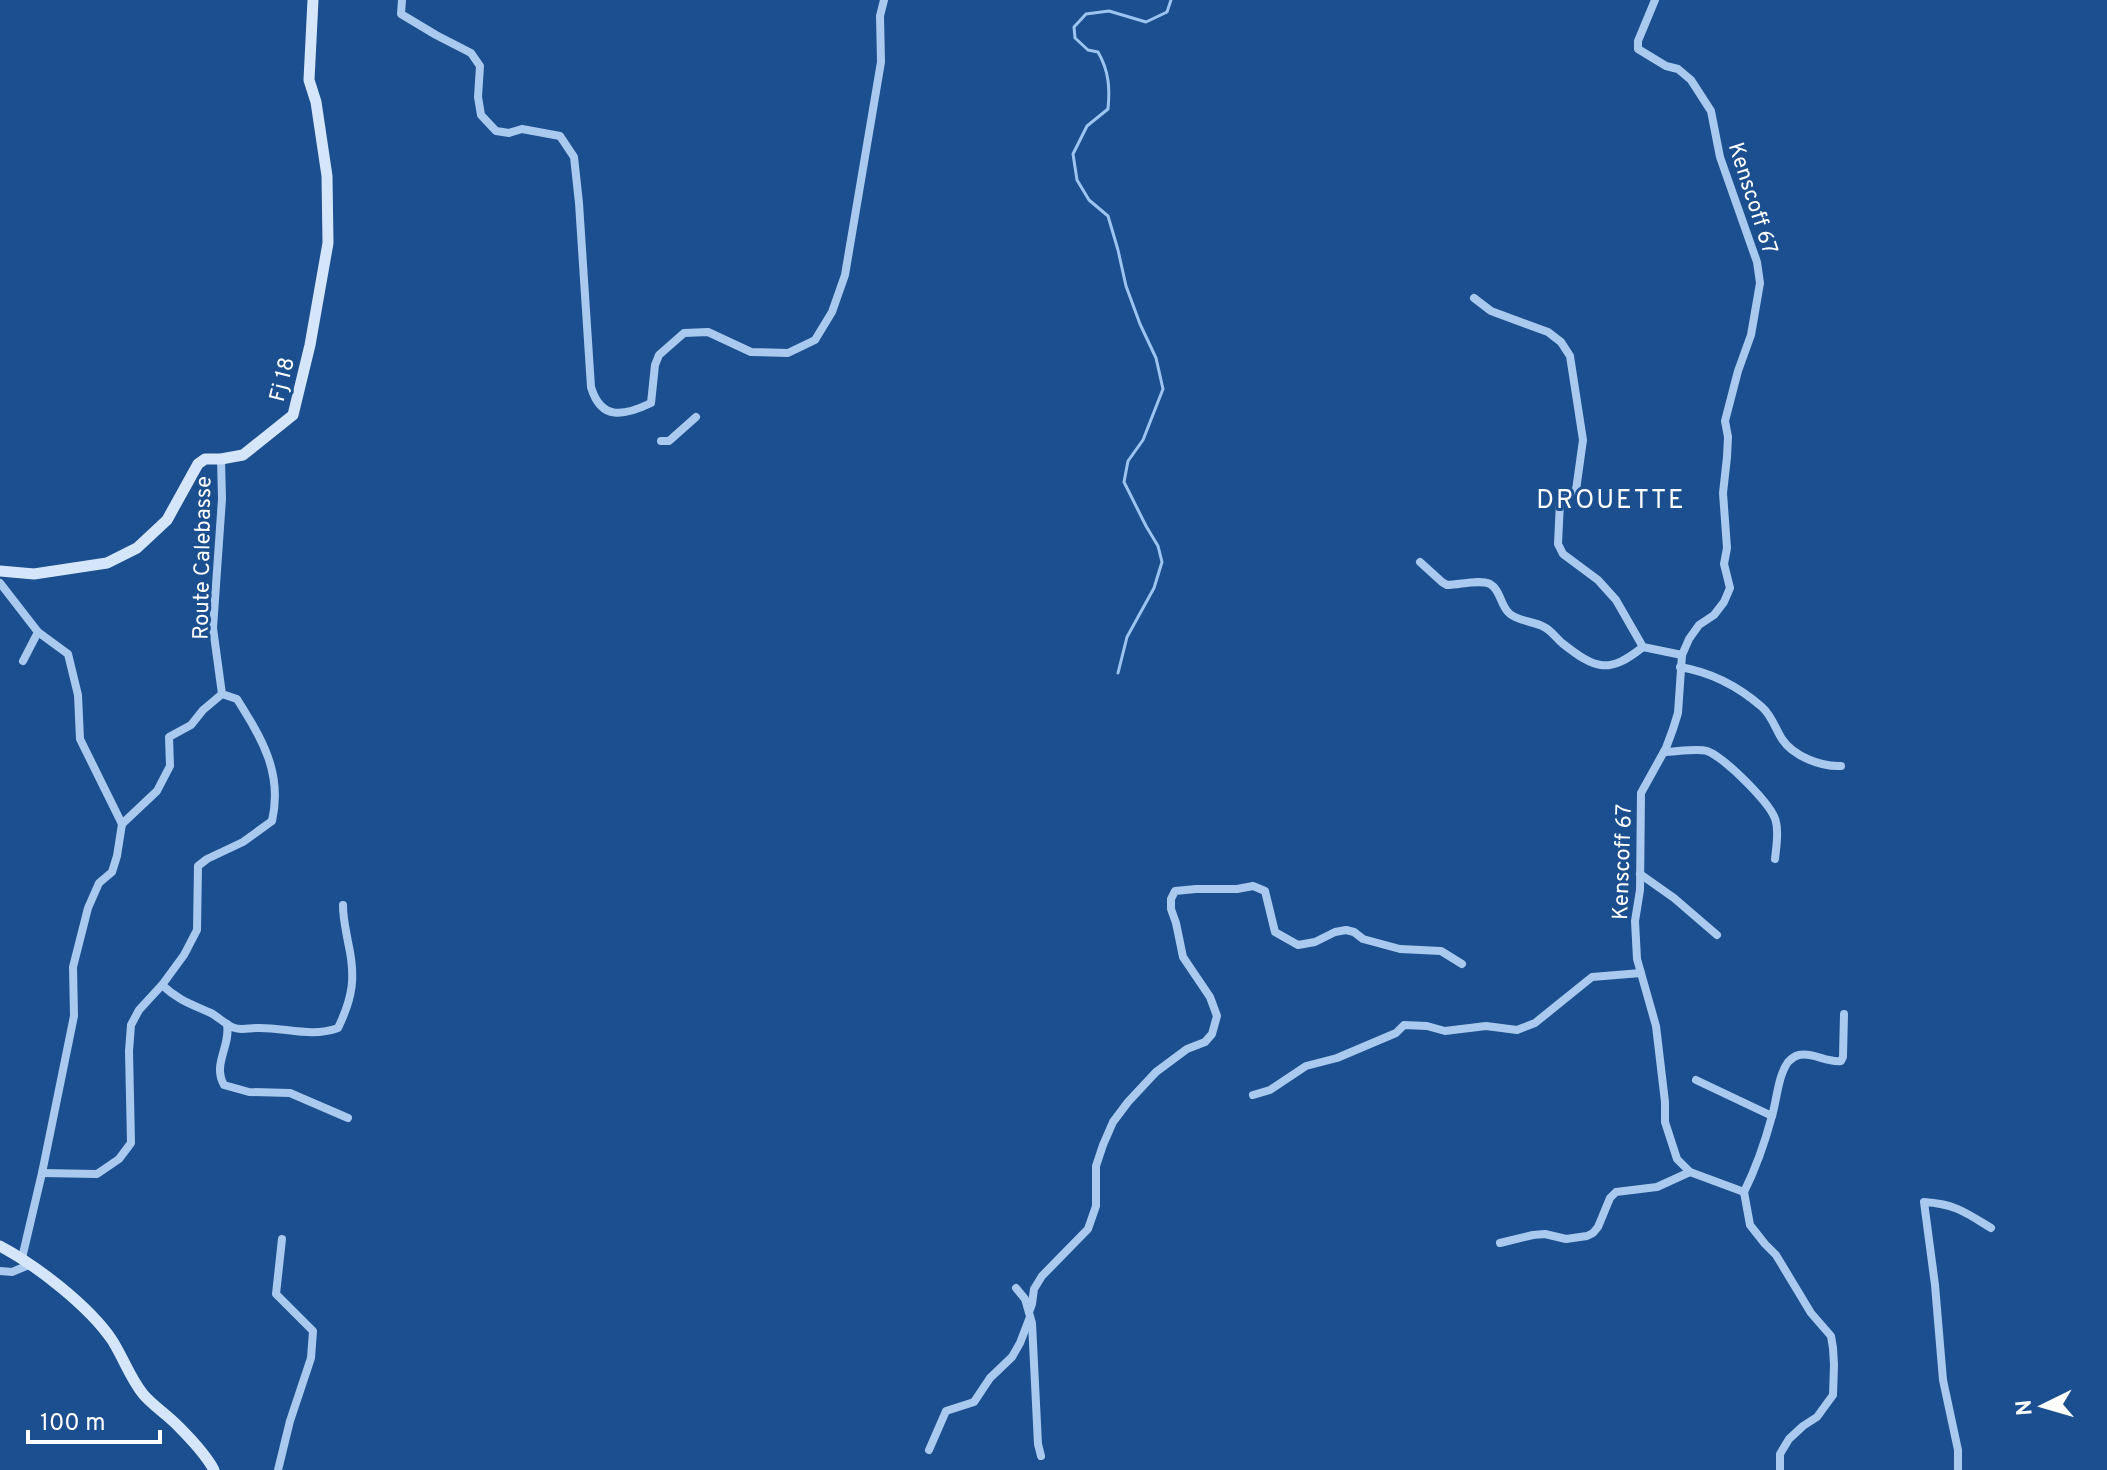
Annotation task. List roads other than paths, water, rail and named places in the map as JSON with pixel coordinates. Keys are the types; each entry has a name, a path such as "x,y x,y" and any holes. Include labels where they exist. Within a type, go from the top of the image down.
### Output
{"street":[{"name":"Fj 18","path":"0,571 34,574 107,563 137,548 167,520 198,464 205,459 243,455 293,415 310,345 328,243 327,176 316,102 309,80 313,0"},
{"path":"402,0 401,14 471,53 480,66 478,97 481,115 496,131 509,133 522,129 560,136 574,157 591,387 602,408 611,413 622,413 651,403 659,355 684,333 708,332 751,352 788,353 815,340 832,312 845,275 881,62 880,16 884,0"},
{"name":"Kenscoff 67","path":"1655,0 1638,41 1638,49 1666,66 1678,69 1691,80 1711,111 1720,157 1757,262 1760,283 1751,335 1725,421 1728,437 1723,493 1727,548 1724,564 1730,588 1714,615 1699,625 1682,655 1678,713 1664,752 1641,793 1640,874 1635,921 1637,959 1656,1026 1665,1122 1677,1159 1690,1172"},
{"path":"1474,298 1491,311 1548,332 1561,342 1570,356 1583,440 1576,490 1560,502 1558,544 1563,554 1598,580 1616,600 1643,647"},
{"path":"661,441 669,441 696,417"},
{"name":"Route Calebasse","path":"221,459 222,499 213,628 222,694"},
{"path":"1420,562 1447,585 1485,582 1492,585 1511,615 1547,628 1562,643 1599,666 1614,666 1643,647 1682,655"},
{"path":"0,583 38,632 68,654 78,695 80,739 122,824"},
{"path":"23,661 38,632"},
{"path":"1680,667 1719,679 1763,708 1784,742 1797,753 1832,767 1841,766"},
{"path":"0,1271 12,1272 26,1261 42,1173 74,1016 73,967 88,908 99,883 112,872 122,824 157,791 170,766 169,737 191,725 222,694 237,699 260,736 271,763 276,785 272,821 243,842 198,866 197,930 184,955 139,1010 131,1025 131,1143 119,1159 97,1174 42,1173"},
{"path":"1664,752 1706,751 1768,803 1777,824 1775,859"},
{"path":"1640,874 1717,935"},
{"path":"929,1450 946,1411 974,1402 990,1378 1012,1357 1030,1315 1034,1289 1042,1276 1088,1229 1096,1206 1096,1166 1113,1122 1156,1072 1187,1049 1205,1042 1212,1034 1217,1016 1210,997 1183,957 1171,909 1175,891 1253,886 1265,891 1275,932 1298,945 1346,930 1363,939 1400,949 1441,951 1462,964"},
{"path":"162,985 183,1002 239,1029 327,1032 338,1028 348,1008 353,972 343,905"},
{"path":"1253,1095 1270,1090 1306,1066 1337,1058 1396,1033 1404,1025 1445,1031 1486,1026 1517,1030 1535,1023 1592,977 1641,973"},
{"path":"1780,1470 1780,1454 1789,1439 1817,1417 1833,1395 1833,1348 1831,1336 1811,1313 1776,1255 1750,1225 1744,1192 1754,1172 1788,1062 1795,1056 1812,1055 1836,1062 1842,1059 1844,1014"},
{"path":"227,1024 228,1042 219,1065 219,1077 224,1085 249,1092 290,1093 348,1118"},
{"path":"1696,1080 1772,1116"},
{"path":"1500,1243 1545,1234 1566,1239 1587,1236 1598,1227 1610,1198 1616,1192 1657,1187 1690,1172 1744,1192"},
{"path":"1958,1470 1958,1450 1943,1380 1924,1202 1947,1203 1991,1228"},
{"path":"278,1470 311,1358 313,1331 276,1294 282,1239"},
{"path":"0,1246 61,1287 110,1337 144,1395 180,1427 214,1470"},
{"path":"1016,1288 1025,1299 1032,1323 1041,1456"}],"waterway":[{"path":"1118,673 1127,637 1154,588 1162,562 1158,546 1124,482 1128,461 1143,440 1163,389 1156,358 1126,286 1108,216 1089,200 1077,180 1073,154 1087,126 1108,109 1109,94 1102,59 1098,52 1088,50 1075,38 1074,27 1086,14 1109,11 1146,22 1167,12 1171,0"}],"district":[{"name":"DROUETTE","path":"1611,499"}]}
